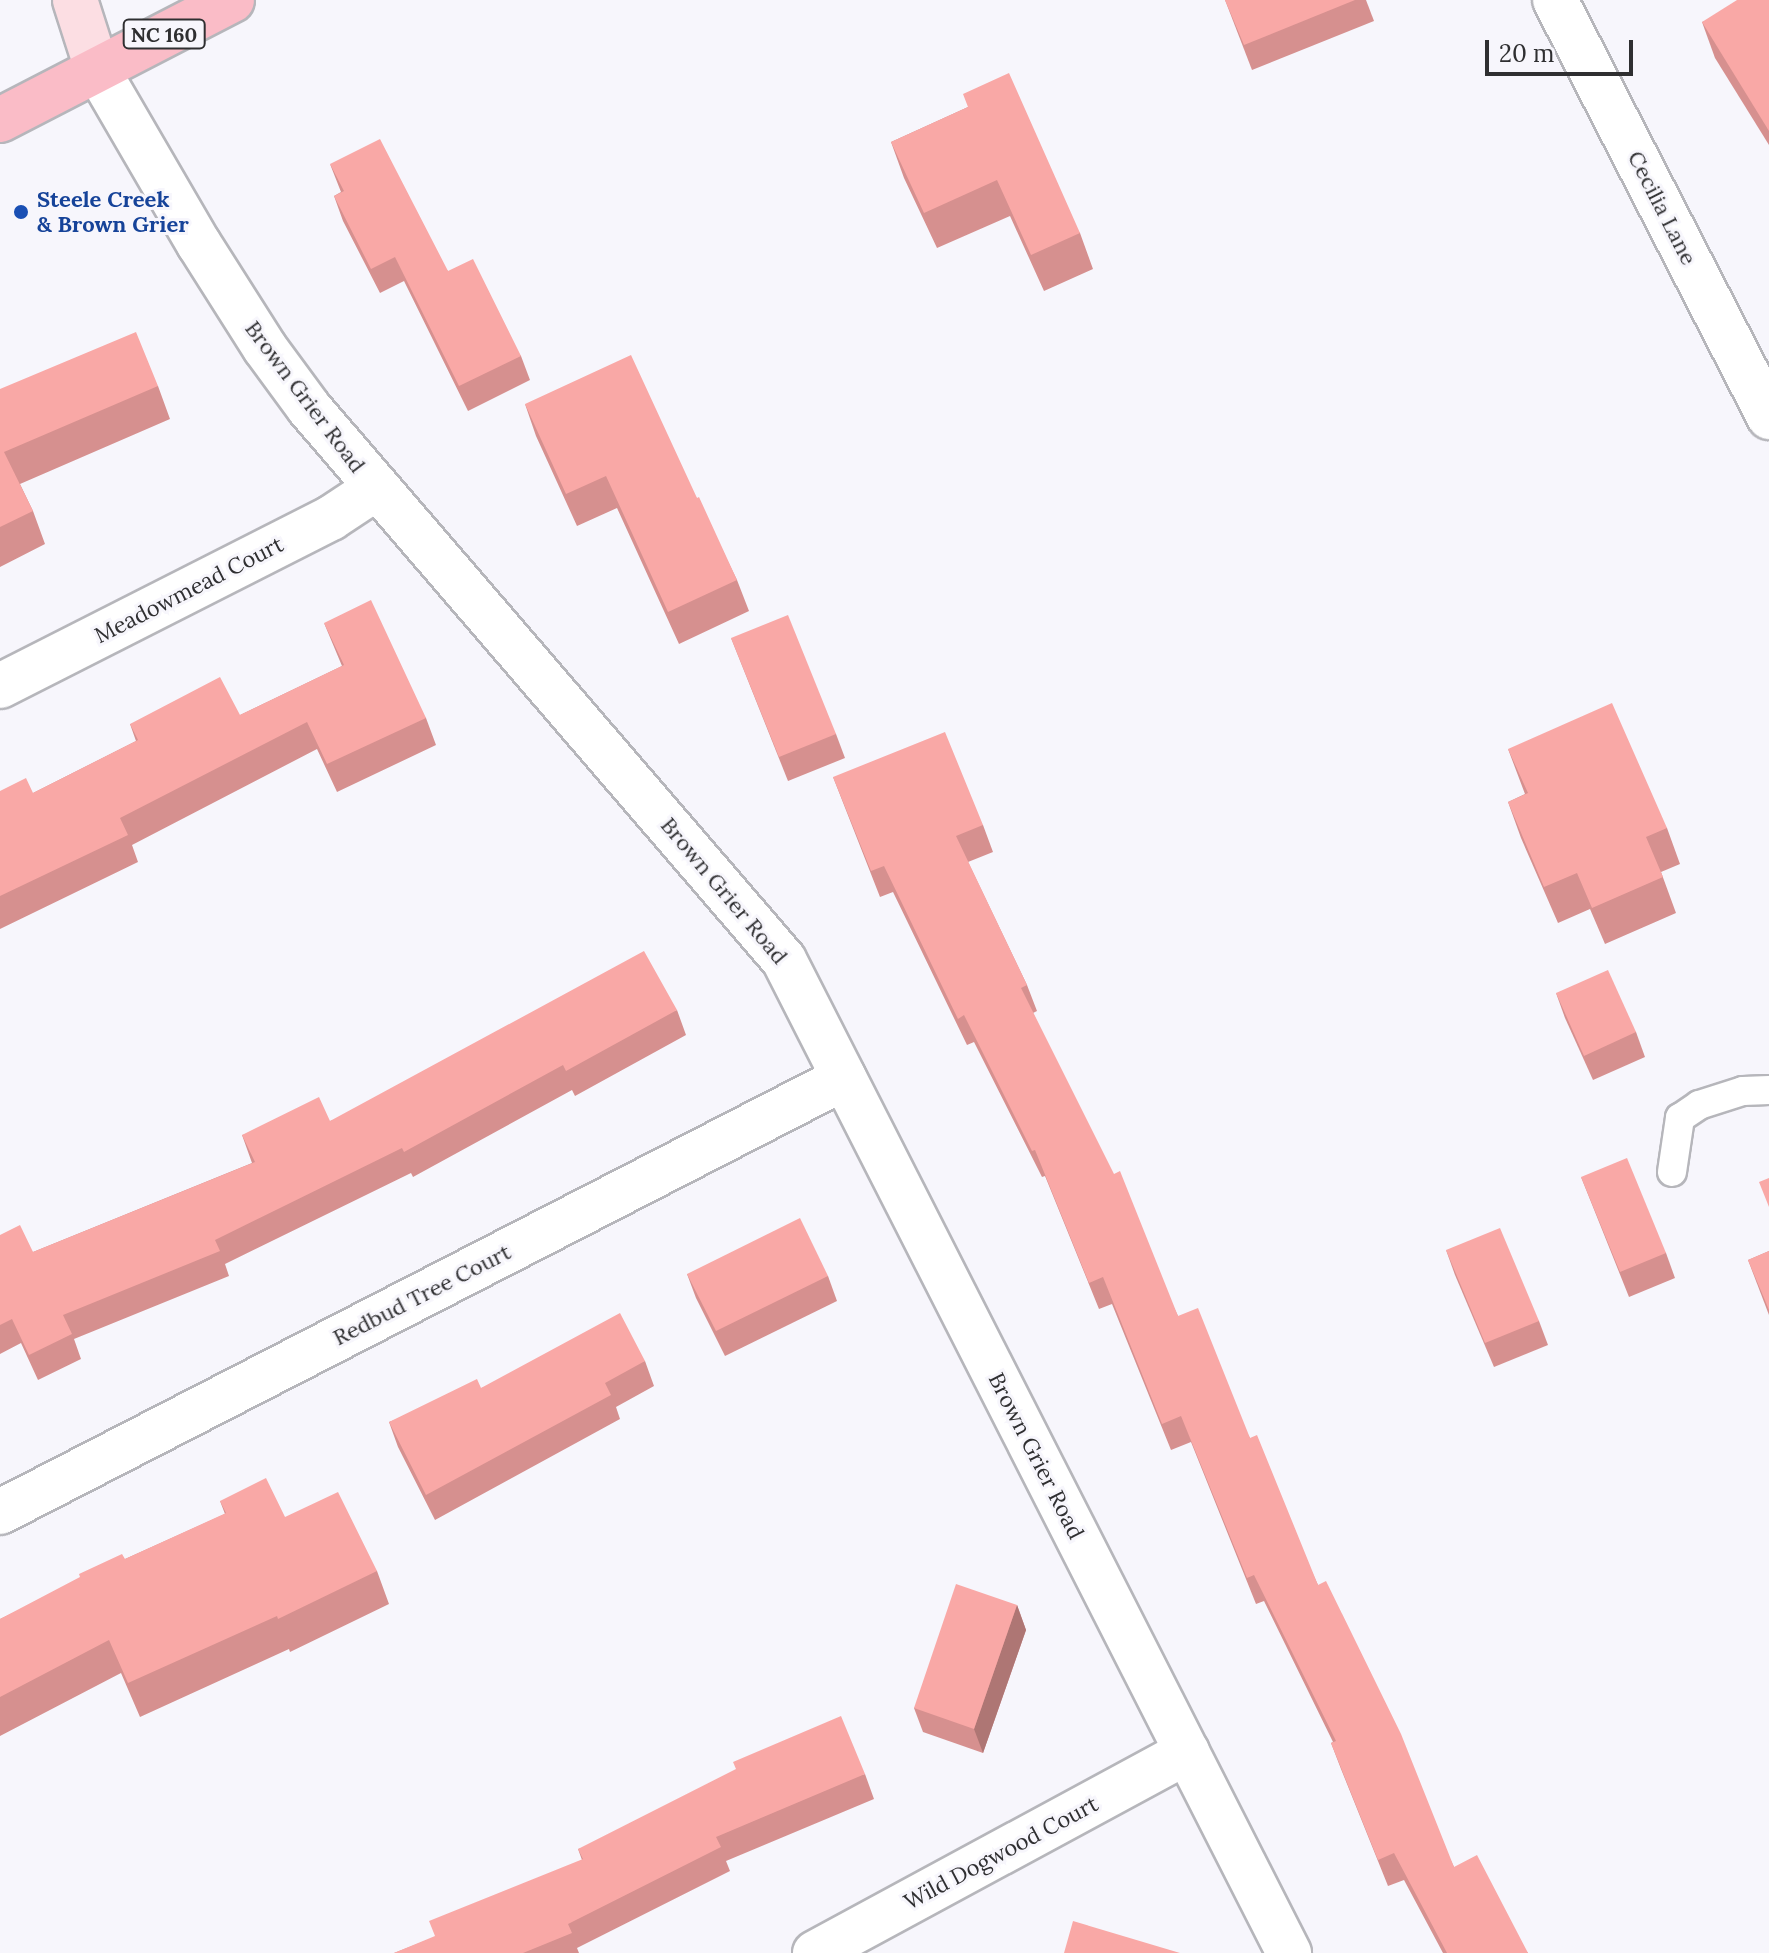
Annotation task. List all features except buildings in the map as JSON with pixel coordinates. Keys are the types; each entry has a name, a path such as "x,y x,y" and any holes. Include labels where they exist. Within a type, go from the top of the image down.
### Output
{"main road":[{"name":"Brown Grier Road","path":"75,0 97,69"},
{"name":"NC 160","path":"0,120 232,0"}],"street":[{"name":"Cecilia Lane","path":"1555,0 1769,417"},
{"name":"Brown Grier Road","path":"97,69 265,348 375,489 541,675 784,960 1289,1953"},
{"name":"Meadowmead Court","path":"0,686 331,518 375,489"},
{"name":"Redbud Tree Court","path":"0,1512 844,1078"},
{"name":"Wild Dogwood Court","path":"815,1953 1187,1752"}],"lane":[{"path":"1672,1172 1680,1118 1699,1105 1743,1091 1769,1090"}],"place":[{"name":"Steele Creek & Brown Grier","path":"21,212"}]}
